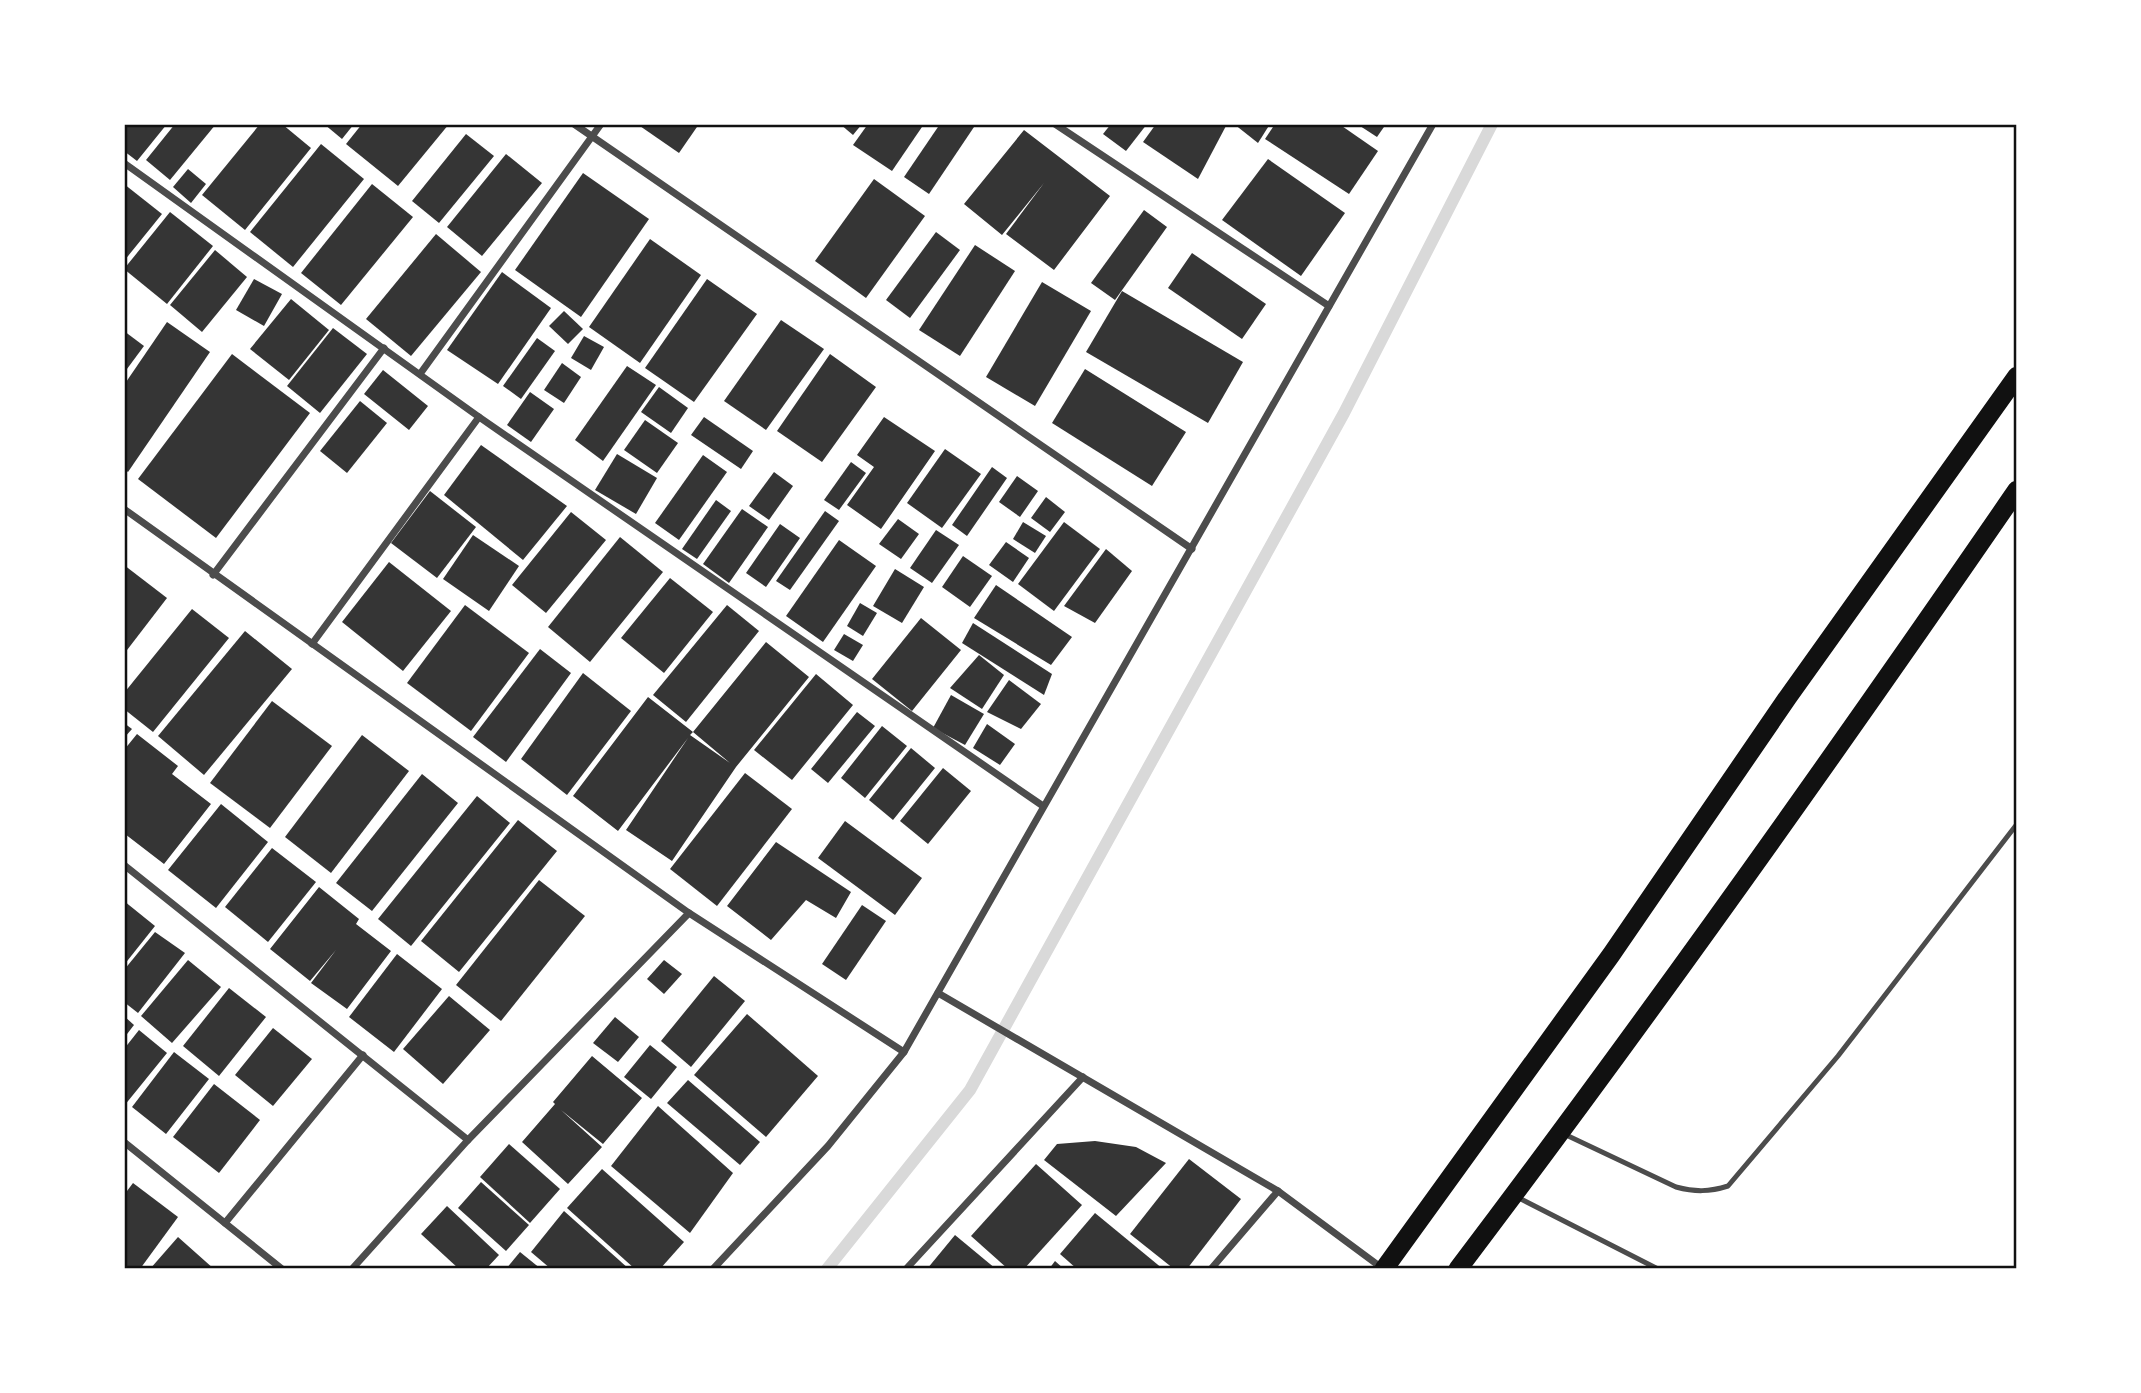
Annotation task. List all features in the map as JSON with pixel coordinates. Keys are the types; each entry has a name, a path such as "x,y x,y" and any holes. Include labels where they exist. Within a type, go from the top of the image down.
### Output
{"highway":[{"path":"1383,1269 1611,955 1788,697 2017,376"},
{"path":"1458,1269 1561,1133 1860,719 2017,490"}],"street":[{"path":"574,124 1192,548"},
{"path":"420,374 601,124"},
{"path":"1055,124 1329,306"},
{"path":"713,1269 828,1146 904,1052 1433,124"},
{"path":"124,163 479,417 1043,806"},
{"path":"213,575 384,348"},
{"path":"313,644 479,417"},
{"path":"124,509 689,913 904,1052"},
{"path":"124,864 468,1140"},
{"path":"352,1269 468,1140 689,913"},
{"path":"939,993 1278,1191 1383,1269"},
{"path":"225,1223 363,1055"},
{"path":"906,1269 1083,1077"},
{"path":"124,1142 282,1269"},
{"path":"1211,1269 1278,1191"}],"lane":[{"path":"1561,1133 1676,1188 1694,1192 1728,1186 1838,1056 2017,824"},
{"path":"1514,1195 1658,1269"}],"building":[{"path":"124,124 167,124 137,161 124,151"},
{"path":"175,124 216,124 170,180 146,160"},
{"path":"260,124 282,124 311,148 245,230 202,195"},
{"path":"324,124 354,124 342,139"},
{"path":"362,124 449,124 398,186 346,144"},
{"path":"637,124 699,124 679,153"},
{"path":"840,124 862,124 853,135"},
{"path":"868,124 924,124 892,171 853,145"},
{"path":"940,124 976,124 929,194 904,177"},
{"path":"1111,124 1147,124 1126,151 1103,134"},
{"path":"1156,124 1227,124 1198,179 1143,142"},
{"path":"1234,124 1270,124 1258,143"},
{"path":"1275,124 1339,124 1378,151 1349,194 1265,139"},
{"path":"1357,124 1386,124 1377,137"},
{"path":"1024,130 1110,196 1054,270 1006,234 1044,183 1002,235 964,204"},
{"path":"466,134 494,156 439,223 412,201"},
{"path":"321,144 364,179 293,267 250,232"},
{"path":"506,154 542,183 482,256 447,227"},
{"path":"1268,159 1345,213 1301,276 1222,220"},
{"path":"188,169 206,184 191,203 173,187"},
{"path":"583,173 649,219 581,317 515,270"},
{"path":"874,179 925,216 866,298 815,261"},
{"path":"124,184 162,214 124,261"},
{"path":"372,184 413,217 341,305 301,273"},
{"path":"1144,210 1167,227 1115,300 1091,283"},
{"path":"170,212 213,246 167,304 124,269"},
{"path":"936,232 960,250 910,318 886,300"},
{"path":"436,234 481,272 411,356 366,319"},
{"path":"650,239 701,275 640,363 589,327"},
{"path":"975,245 1015,271 960,356 919,330"},
{"path":"215,250 247,277 202,332 170,305"},
{"path":"1192,253 1266,304 1242,339 1168,288"},
{"path":"502,272 551,308 498,384 447,350"},
{"path":"254,279 282,294 264,326 236,310"},
{"path":"707,279 757,314 694,402 645,368"},
{"path":"1042,282 1091,311 1035,406 986,377"},
{"path":"1122,291 1243,362 1208,423 1086,352"},
{"path":"291,299 329,330 289,380 250,349"},
{"path":"564,311 583,329 568,344 549,326"},
{"path":"781,320 824,349 766,430 724,401"},
{"path":"167,322 210,352 128,472 124,469 124,385"},
{"path":"333,328 367,354 320,413 287,386"},
{"path":"124,331 144,346 124,373"},
{"path":"584,336 604,347 591,370 571,358"},
{"path":"537,338 555,351 521,399 503,386"},
{"path":"232,354 310,413 216,538 138,479"},
{"path":"830,354 876,387 822,462 777,431"},
{"path":"562,363 581,377 564,403 544,390"},
{"path":"627,366 656,385 603,461 575,440"},
{"path":"1085,369 1186,432 1152,486 1052,423"},
{"path":"383,370 428,406 409,430 364,394"},
{"path":"659,387 688,408 671,433 641,412"},
{"path":"530,392 554,409 531,442 507,425"},
{"path":"360,401 387,423 347,473 320,451"},
{"path":"704,417 753,451 741,469 691,435"},
{"path":"884,417 935,451 881,529 847,505 874,467 857,455"},
{"path":"645,420 678,443 657,473 624,450"},
{"path":"481,445 567,506 523,560 444,495"},
{"path":"945,449 981,474 942,528 907,503"},
{"path":"617,454 657,478 636,514 595,490"},
{"path":"703,455 727,472 679,540 655,523"},
{"path":"851,462 866,473 839,510 824,500"},
{"path":"992,467 1007,478 967,536 952,525"},
{"path":"774,472 793,486 769,520 749,506"},
{"path":"1017,476 1038,491 1020,517 999,502"},
{"path":"430,491 476,527 437,578 391,543"},
{"path":"1046,497 1065,512 1050,532 1031,518"},
{"path":"716,500 731,511 697,559 682,549"},
{"path":"742,509 768,527 729,583 703,564"},
{"path":"825,511 839,521 790,590 776,581"},
{"path":"571,512 606,540 546,613 512,585"},
{"path":"898,519 919,534 901,559 879,544"},
{"path":"1023,522 1046,536 1035,553 1013,539"},
{"path":"1064,522 1100,549 1054,611 1018,584"},
{"path":"780,524 800,538 766,587 746,573"},
{"path":"936,530 959,545 932,583 910,568"},
{"path":"473,535 519,566 489,611 443,579"},
{"path":"620,537 663,572 590,662 548,627"},
{"path":"839,540 876,566 823,642 786,616"},
{"path":"1006,542 1029,558 1013,582 989,565"},
{"path":"1106,549 1132,571 1095,623 1064,606"},
{"path":"963,556 992,576 970,607 942,587"},
{"path":"389,562 451,611 403,671 342,622"},
{"path":"124,565 167,598 124,654"},
{"path":"895,569 924,587 902,623 873,606"},
{"path":"670,578 713,612 664,673 621,638"},
{"path":"996,585 1072,637 1051,665 974,618"},
{"path":"860,603 877,613 863,636 847,626"},
{"path":"465,605 529,653 471,731 407,683"},
{"path":"727,605 759,631 686,722 653,695"},
{"path":"192,609 229,638 153,732 124,709 124,693"},
{"path":"921,618 961,650 912,711 872,679"},
{"path":"973,623 1052,674 1044,695 962,643"},
{"path":"245,631 292,669 204,775 158,736"},
{"path":"844,634 863,645 853,661 834,650"},
{"path":"766,642 809,677 736,767 672,861 626,830 688,738 618,831 573,796 648,697 693,732","holes":["693,732 730,763 690,735"]},
{"path":"540,649 571,673 506,762 473,737"},
{"path":"979,655 1004,675 982,709 950,688"},
{"path":"583,673 631,711 567,795 521,759"},
{"path":"816,674 853,705 792,780 754,750"},
{"path":"1009,680 1041,704 1021,729 987,712"},
{"path":"951,695 984,714 965,745 933,728"},
{"path":"272,701 332,746 270,828 210,783"},
{"path":"857,712 875,726 828,783 811,769"},
{"path":"124,723 132,729 124,738"},
{"path":"987,724 1015,744 1000,765 973,748"},
{"path":"882,726 907,746 865,798 841,778"},
{"path":"137,734 178,766 172,774 211,804 164,864 125,834 124,750"},
{"path":"362,735 409,771 331,873 285,837"},
{"path":"911,748 935,768 893,820 869,800"},
{"path":"943,768 971,791 928,844 900,821"},
{"path":"745,773 792,809 717,906 670,869"},
{"path":"422,774 458,803 372,911 336,883"},
{"path":"477,796 510,823 411,946 378,919"},
{"path":"221,804 268,842 216,908 168,870"},
{"path":"518,820 557,851 459,972 421,941"},
{"path":"845,821 922,878 895,915 818,858"},
{"path":"776,842 851,892 836,918 806,900 771,940 727,906"},
{"path":"272,848 316,882 268,942 225,907"},
{"path":"539,880 585,916 501,1021 456,985"},
{"path":"319,887 359,919 356,924 391,951 347,1009 311,983 336,950 310,981 270,949"},
{"path":"124,901 155,926 124,965"},
{"path":"862,905 886,921 846,980 822,964"},
{"path":"155,932 185,953 138,1013 124,1002 124,970"},
{"path":"397,954 442,989 394,1052 349,1017"},
{"path":"188,960 221,987 172,1043 141,1016"},
{"path":"664,960 682,974 664,994 647,979"},
{"path":"714,976 745,1001 691,1067 661,1041"},
{"path":"229,988 266,1017 219,1076 183,1046"},
{"path":"449,996 490,1030 443,1084 403,1049"},
{"path":"747,1014 818,1076 766,1137 694,1075"},
{"path":"124,1016 134,1025 124,1038"},
{"path":"615,1017 639,1037 618,1062 593,1043"},
{"path":"273,1028 312,1059 273,1106 235,1075"},
{"path":"139,1030 167,1053 124,1106 124,1049"},
{"path":"650,1045 677,1067 651,1099 624,1077"},
{"path":"174,1052 209,1079 166,1134 132,1107"},
{"path":"592,1056 642,1098 603,1144 561,1110 602,1147 568,1184 522,1142"},
{"path":"688,1080 760,1142 740,1165 667,1103"},
{"path":"214,1084 260,1120 219,1173 173,1137"},
{"path":"658,1106 733,1173 690,1233 611,1166"},
{"path":"1095,1141 1136,1147 1166,1163 1116,1216 1044,1160 1057,1144"},
{"path":"509,1144 560,1189 530,1223 480,1177"},
{"path":"1189,1159 1241,1199 1187,1269 1174,1269 1130,1234"},
{"path":"1036,1164 1082,1205 1024,1269 1008,1269 971,1236"},
{"path":"602,1169 684,1242 660,1269 635,1269 567,1208"},
{"path":"481,1182 529,1225 506,1251 458,1208"},
{"path":"133,1183 178,1217 140,1269 124,1269 124,1195"},
{"path":"447,1206 499,1255 486,1269 459,1269 421,1234"},
{"path":"564,1211 629,1269 551,1269 531,1252"},
{"path":"1095,1213 1163,1269 1077,1269 1060,1254"},
{"path":"955,1235 996,1269 927,1269"},
{"path":"178,1237 214,1269 150,1269"},
{"path":"520,1252 541,1269 506,1269"},
{"path":"1055,1261 1064,1269 1049,1269"}],"waterway":[{"path":"827,1269 970,1090 1344,413 1492,124"}]}
